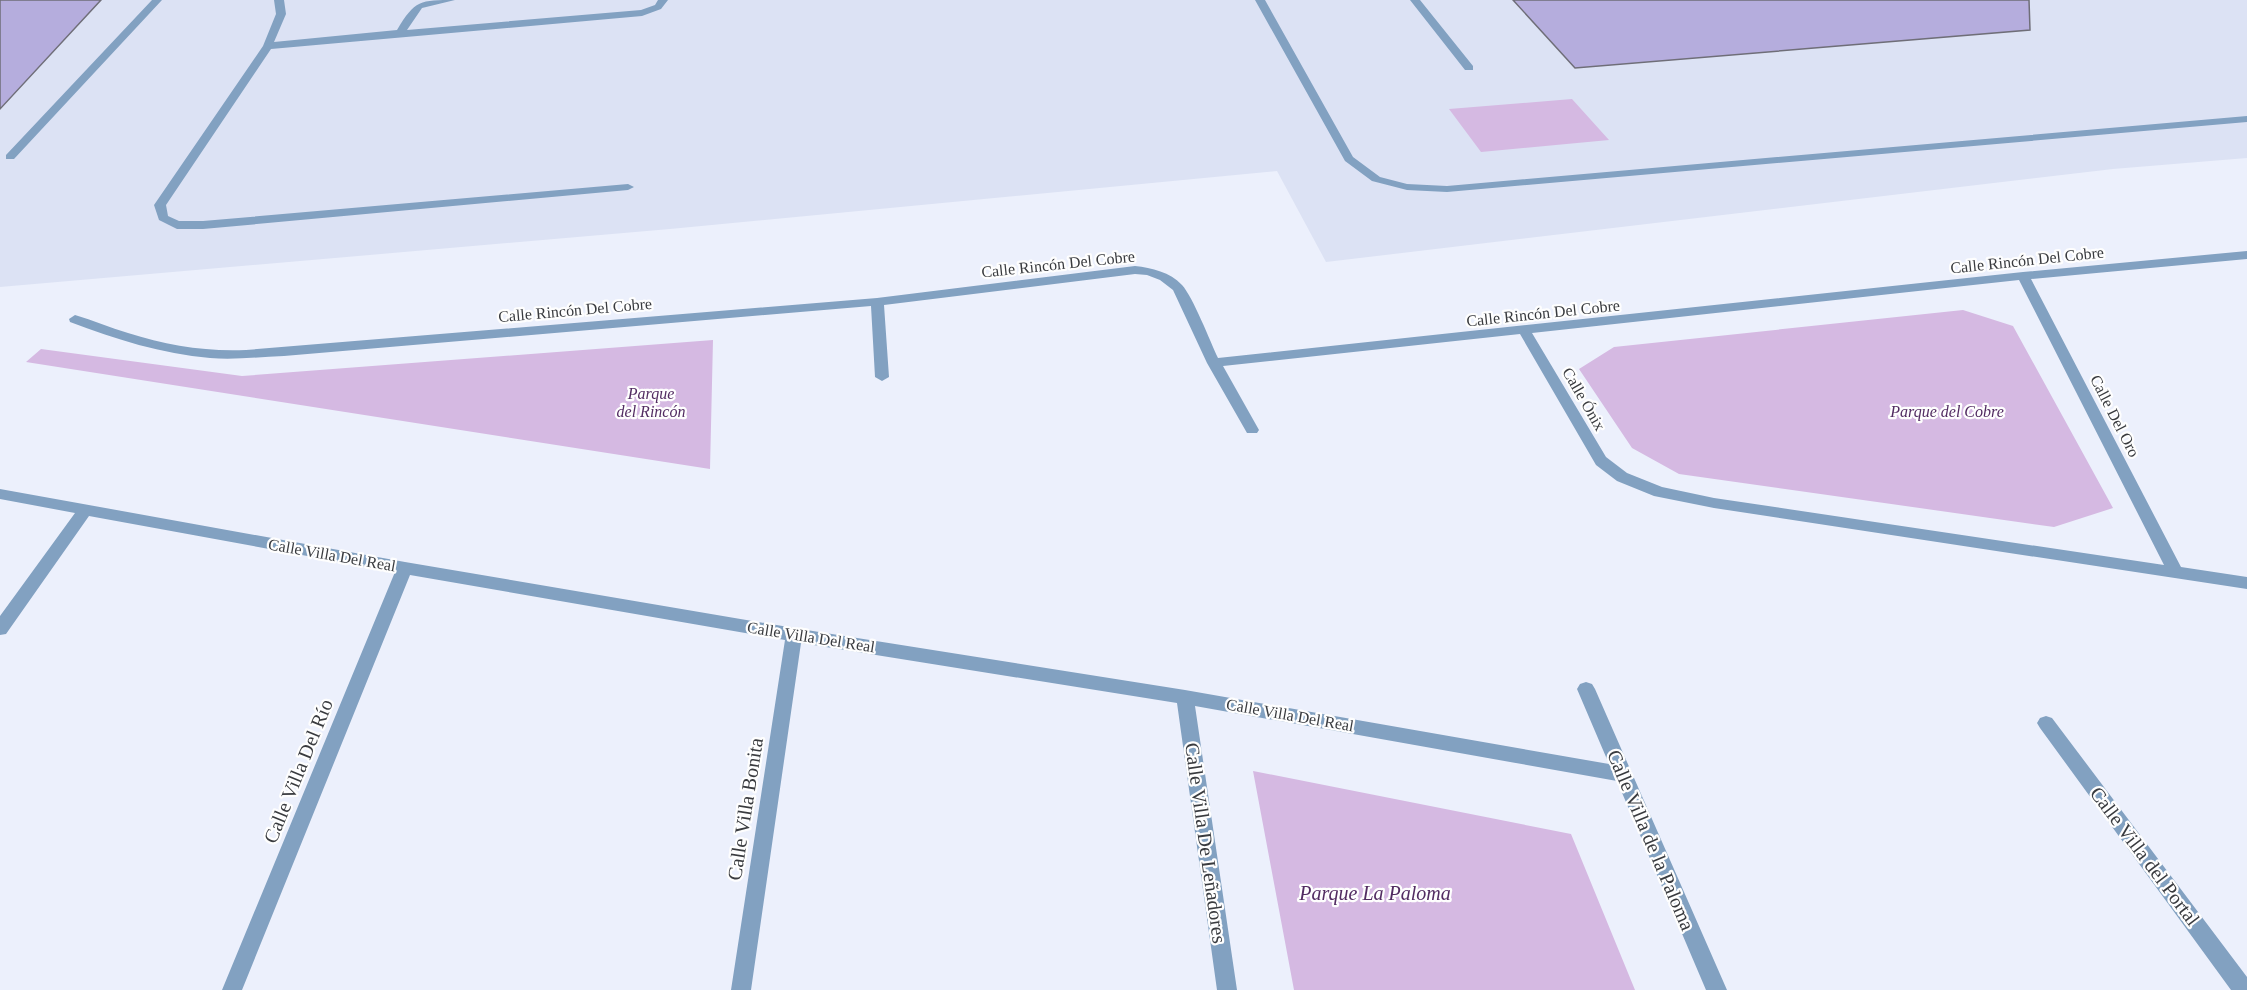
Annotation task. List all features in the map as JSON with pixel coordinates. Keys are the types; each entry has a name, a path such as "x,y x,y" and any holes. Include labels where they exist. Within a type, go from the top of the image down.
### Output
{"street":[{"path":"10,157 157,0"},
{"path":"279,0 281,14 268,46 160,205 163,218 177,225 203,225 628,187"},
{"path":"400,33 416,6 427,2 450,0"},
{"path":"268,46 642,13 658,7 663,0"},
{"path":"1260,0 1349,159 1376,179 1407,187 1447,189 2247,119"},
{"path":"1415,0 1469,68"},
{"name":"Calle Rincón Del Cobre","path":"75,318 115,335 143,342 221,354 284,352 877,302 1135,270 1149,271 1164,277 1178,288 1214,363 1525,332 2023,276 2247,255"},
{"name":"Calle Del Oro","path":"2023,276 2175,573"},
{"path":"877,302 882,377"},
{"name":"Calle Ónix","path":"1525,332 1600,461 1622,477 1659,492 1714,503 2247,583"},
{"path":"1214,363 1252,430"},
{"name":"Calle Villa Del Real","path":"0,494 405,568 794,635 1185,697 1623,774"},
{"path":"0,630 86,509"},
{"name":"Calle Villa Del Río","path":"232,990 405,568"},
{"name":"Calle Villa Bonita","path":"741,990 794,635"},
{"name":"Calle Villa de la Paloma","path":"1586,689 1717,990"},
{"name":"Calle Villa De Leñadores","path":"1185,697 1227,990"},
{"name":"Calle Villa del Portal","path":"2046,723 2244,990"}],"shaded area":[{"path":"0,0 2247,0 2247,158 2113,169 1326,262 1277,171 670,229 0,287"}],"green space":[{"path":"1572,99 1609,140 1481,152 1449,109"},
{"name":"Parque del Cobre","path":"1963,310 2013,326 2113,508 2054,527 1679,474 1632,448 1579,369 1614,347"},
{"name":"Parque del Rincón","path":"713,340 710,469 26,362 41,349 242,376"},
{"name":"Parque La Paloma","path":"1253,771 1571,834 1635,990 1294,990"}],"building":[{"path":"0,0 101,0 0,109"},
{"path":"1513,0 2029,0 2030,30 1575,68"}]}
